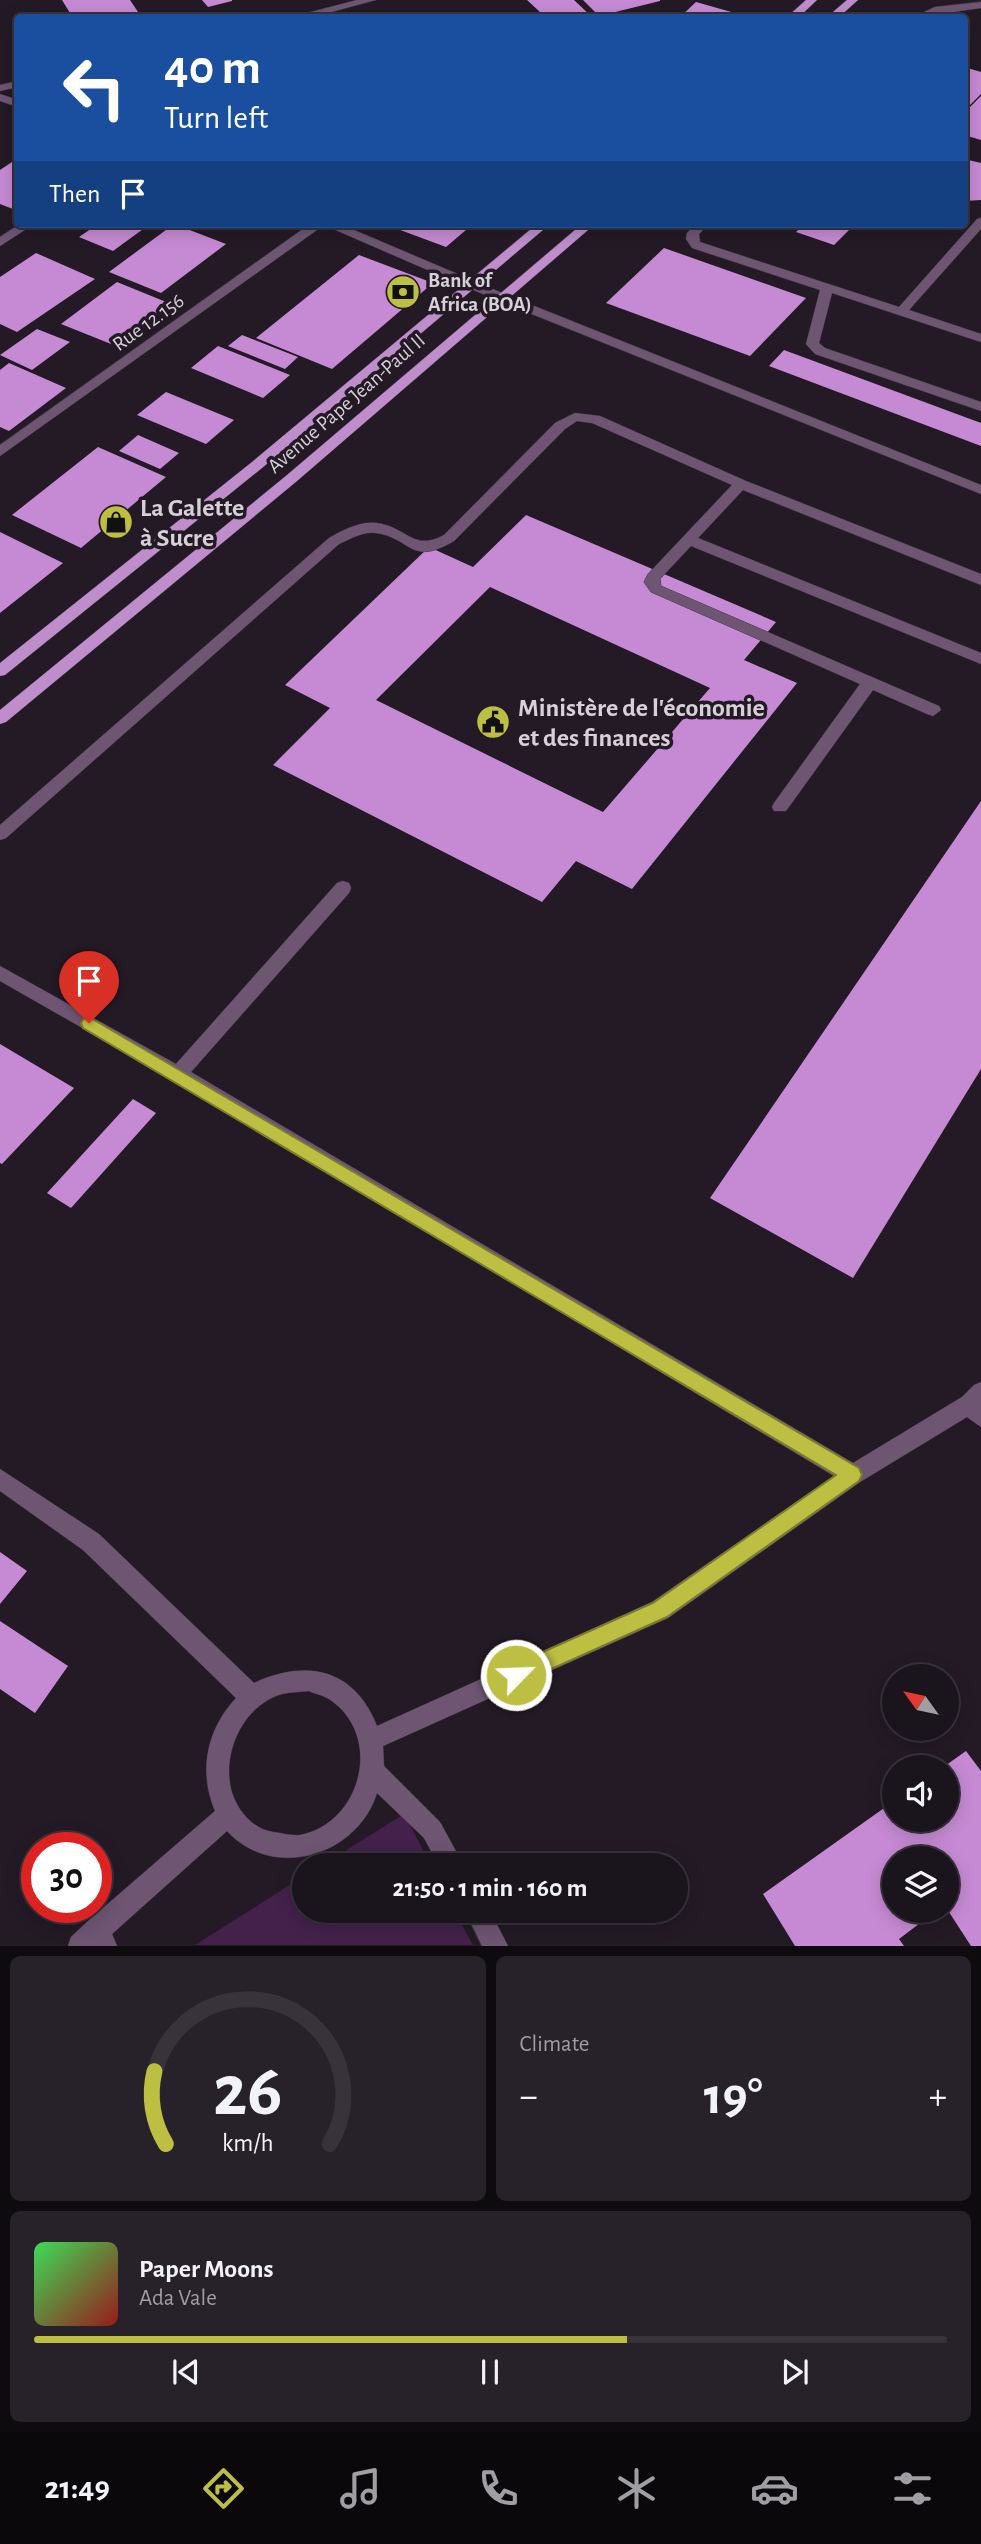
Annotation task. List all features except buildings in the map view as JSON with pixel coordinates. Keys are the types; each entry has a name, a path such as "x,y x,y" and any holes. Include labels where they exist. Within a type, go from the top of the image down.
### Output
{"main road":[{"path":"796,14 812,0"},
{"path":"836,14 853,0"},
{"name":"Avenue Pape Jean-Paul II","path":"0,671 257,465 539,228"},
{"name":"Avenue Pape Jean-Paul II","path":"0,718 292,478 584,228"}],"street":[{"path":"310,14 371,0"},
{"path":"926,14 935,10 981,5"},
{"path":"902,311 981,222"},
{"path":"0,242 22,228"},
{"name":"Rue 12.156","path":"0,452 312,228"},
{"path":"339,228 503,298 981,490"},
{"path":"699,228 693,233 692,239 696,245 981,338"},
{"path":"827,288 812,344 820,351 981,407"},
{"path":"0,834 334,541 356,530 381,528 420,548 435,548 449,538 560,426 576,417 595,419 741,484 981,580"},
{"path":"741,484 653,577 651,582 656,589 933,710"},
{"path":"689,540 981,659"},
{"path":"780,807 869,684"},
{"path":"178,1074 343,888"},
{"path":"0,972 178,1074 853,1475"},
{"path":"373,1739 660,1610 853,1475 977,1404"},
{"path":"0,1479 92,1542 252,1697"},
{"path":"309,1680 338,1691 359,1711 373,1739 374,1773 362,1804 341,1829 312,1845 280,1848 250,1838 228,1815 217,1785 217,1752 229,1722 252,1697 279,1683 309,1680"},
{"path":"374,1773 432,1830 445,1853"},
{"path":"94,1940 228,1815"},
{"path":"484,1923 496,1945"}],"shaded area":[{"path":"404,1814 425,1853 342,1853"},
{"path":"292,1884 292,1923 461,1923 473,1945 195,1945"}],"place":[{"name":"Bank of Africa (BOA)","path":"403,292"},
{"name":"La Galette à Sucre","path":"116,522"},
{"name":"Ministère de l'économie et des finances","path":"493,722"}],"route":[{"path":"89,1023 853,1475 660,1610 516,1675"}]}
